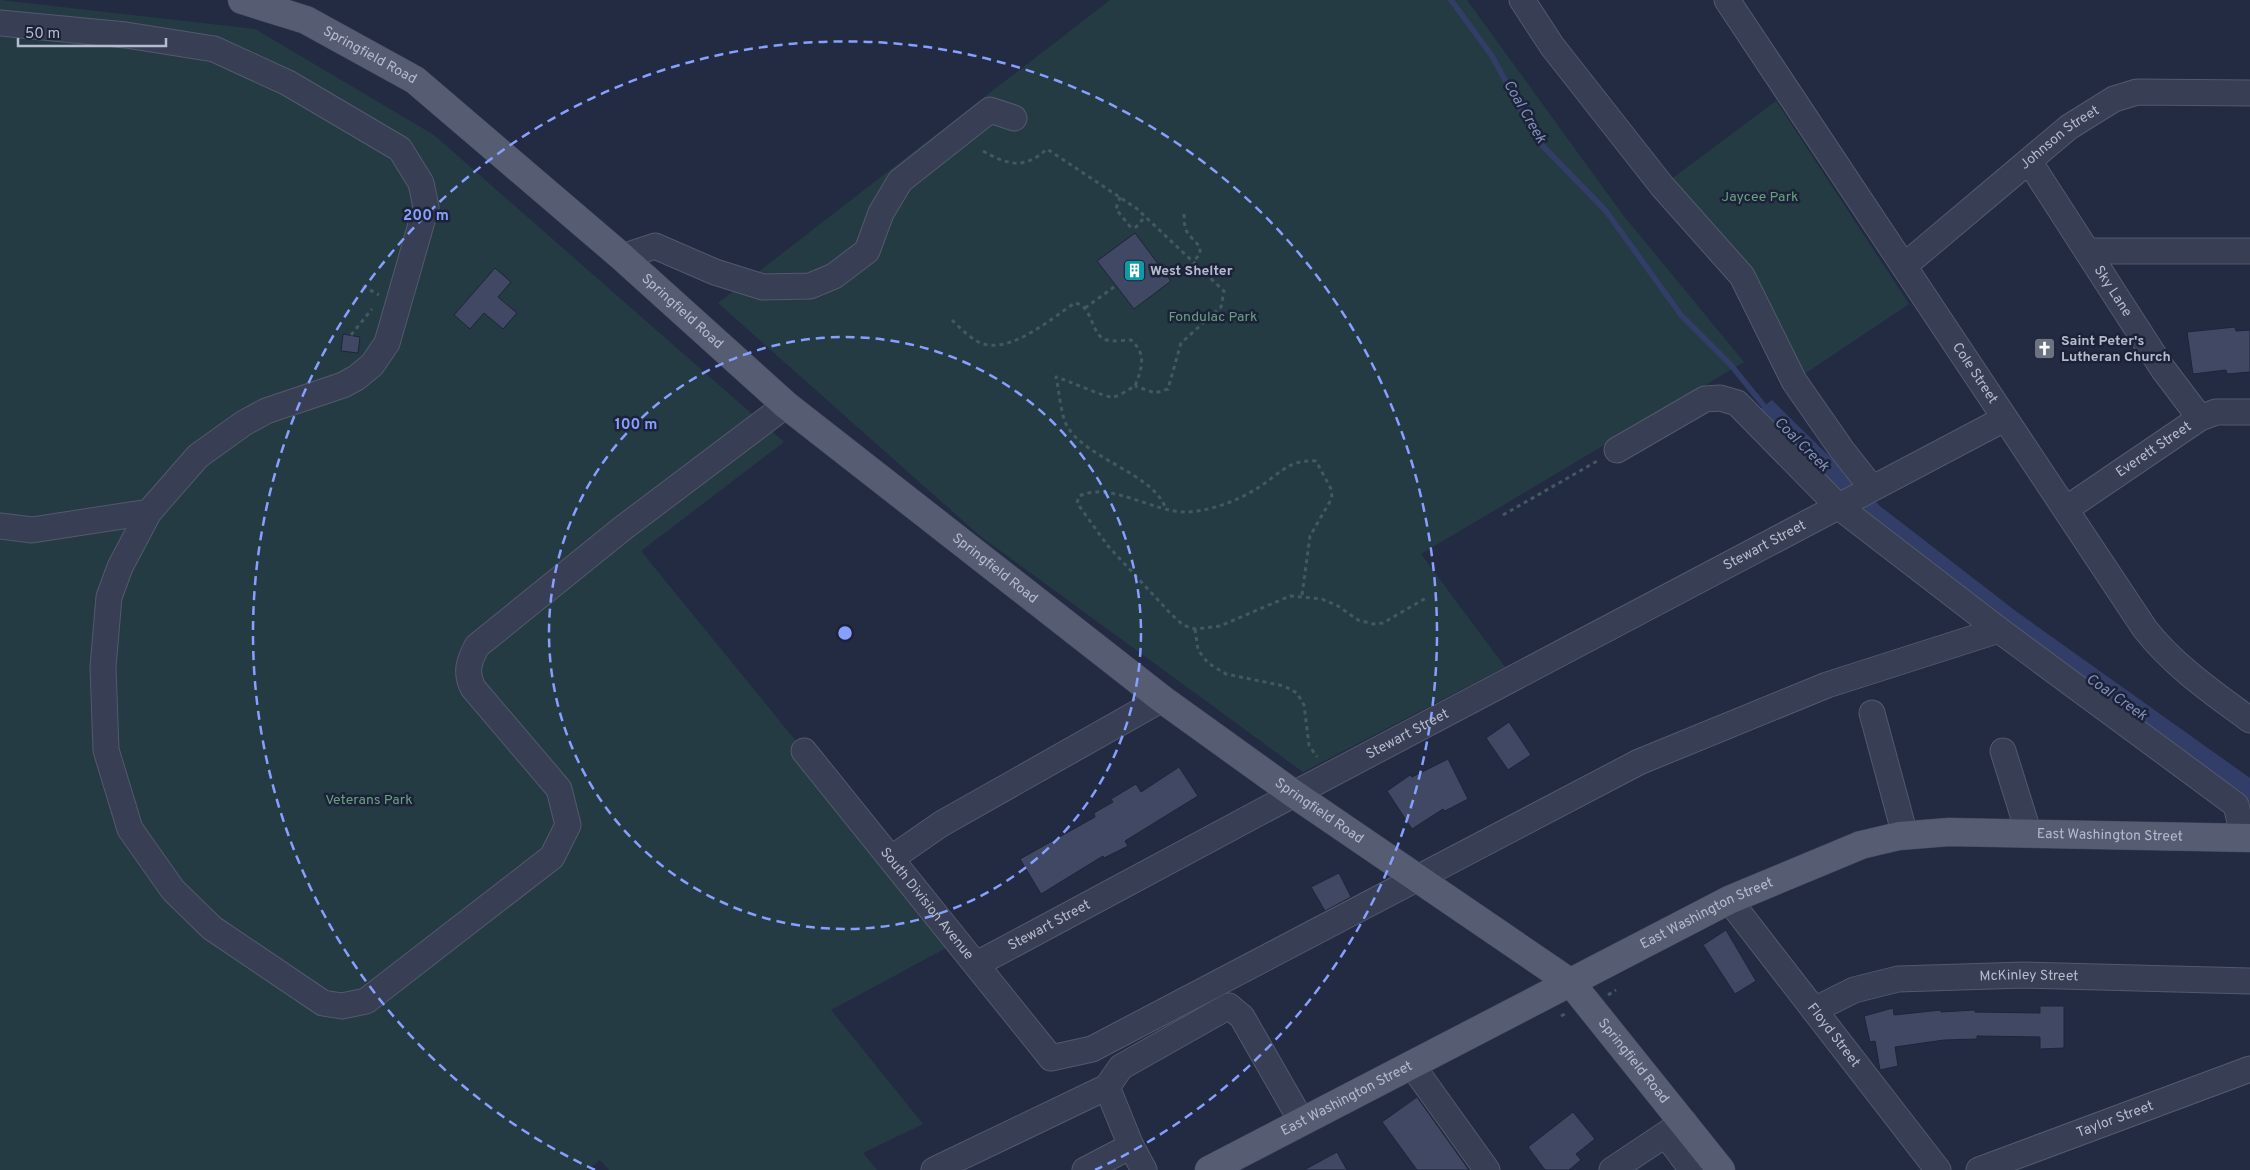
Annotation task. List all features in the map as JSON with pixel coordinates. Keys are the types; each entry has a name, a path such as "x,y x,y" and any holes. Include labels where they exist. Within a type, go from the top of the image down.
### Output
{"main road":[{"name":"Springfield Road","path":"242,0 306,20 415,80 622,257 786,404 1162,699 1294,794 1571,982 1675,1129 1721,1170"},
{"name":"East Washington Street","path":"1209,1170 1729,900 1861,845 1904,835 1949,832 2247,838"}],"street":[{"path":"1522,0 1552,46 1656,178 1742,276 1794,381 1842,450 1872,488 2004,419"},
{"name":"Cole Street","path":"1727,0 2145,629 2162,650 2197,681 2250,720"},
{"path":"0,23 126,35 214,49 288,82 400,149 421,183 426,207 387,342 372,365 356,378 343,385 266,411 244,423 198,456 149,512 120,567 109,597 104,637 106,750 130,829 173,890 212,928 322,1002 342,1006 366,1001 552,857 568,825 559,789 473,688 468,676 470,660 477,646 623,528 786,404"},
{"name":"Johnson Street","path":"1904,266 2090,112 2124,95 2137,92 2250,93"},
{"path":"622,257 655,246 715,272 763,287 810,286 834,276 867,251 881,212 900,181 990,110 1014,118"},
{"name":"Sky Lane","path":"2030,161 2163,369 2200,418"},
{"path":"2087,251 2250,251"},
{"path":"1617,450 1705,399 1720,398 1737,403 1838,506 2000,630 2236,804 2247,838"},
{"name":"Everett Street","path":"2066,509 2200,418 2216,412 2250,412"},
{"name":"Stewart Street","path":"977,964 1872,488"},
{"path":"0,526 32,530 149,512"},
{"path":"1419,878 1639,762 1826,685 2000,630"},
{"path":"892,858 941,824 1162,699"},
{"path":"1872,713 1904,835"},
{"name":"South Division Avenue","path":"804,751 1051,1058 1092,1049 1419,878"},
{"path":"2003,751 2029,834"},
{"name":"Floyd Street","path":"1729,900 1938,1170"},
{"name":"McKinley Street","path":"1814,1010 1854,990 1898,978 2024,975 2250,981"},
{"path":"934,1170 1107,1087 1121,1067 1229,1006 1242,1017 1302,1122"},
{"path":"1411,1064 1487,1170"},
{"name":"Taylor Street","path":"1979,1170 2250,1069"},
{"path":"1107,1087 1144,1170"},
{"path":"1612,1170 1675,1129 1692,1170"},
{"path":"1085,1170 1132,1146"}],"path":[{"path":"983,151 1000,161 1020,164 1038,157 1046,148 1120,197 1224,291 1221,308 1181,343 1168,389 1155,393 1135,386"},
{"path":"1120,197 1116,209 1133,228 1145,218"},
{"path":"1184,214 1184,228 1187,236 1200,247 1200,254 1193,262"},
{"path":"1085,308 1114,287"},
{"path":"952,320 976,341 986,345 1002,344 1043,326 1075,303 1082,304 1099,334 1106,340 1131,340 1139,347 1144,359 1135,386 1113,397 1099,394 1085,386 1056,377 1066,425 1076,437 1150,488 1163,501 1165,507"},
{"path":"351,335 376,304"},
{"path":"1503,515 1617,450"},
{"path":"1302,595 1310,536 1332,498 1331,489 1316,461 1302,460 1292,464 1255,490 1220,506 1186,512 1104,493 1079,496 1077,503 1108,546 1171,614 1183,625 1195,629 1220,626 1290,596 1302,595 1322,599 1338,606 1358,620 1373,624 1383,623 1426,598"},
{"path":"1195,629 1198,650 1208,663 1226,674 1284,686 1297,693 1304,704 1309,745 1321,764"}],"green space":[{"name":"Veterans Park","path":"0,0 255,29 434,135 784,442 641,551 959,941 831,1010 923,1124 863,1153 877,1170 609,1170 600,1160 587,1170 0,1170"},
{"name":"Fondulac Park","path":"1110,0 1467,0 1623,215 1744,362 1421,554 1505,667 1303,772 980,536 718,303"},
{"name":"Jaycee Park","path":"1776,101 1909,304 1794,381 1742,276 1662,186"}],"water":[{"path":"1772,400 1880,506 2017,612 2250,778 2250,802 2068,675 1863,516 1758,411"}],"building":[{"name":"West Shelter","path":"1135,233 1171,281 1134,309 1097,261"},
{"path":"495,268 511,282 498,297 517,313 503,329 484,313 470,329 454,315"},
{"path":"2235,327 2236,331 2250,330 2250,372 2227,374 2226,370 2193,374 2187,332"},
{"path":"343,334 360,337 358,353 341,351"},
{"path":"1509,722 1531,755 1508,770 1486,738"},
{"path":"1448,759 1468,799 1445,811 1443,809 1412,829 1387,791 1410,775 1412,777"},
{"path":"1179,767 1198,796 1125,841 1128,846 1104,858 1103,856 1041,894 1020,859 1095,817 1094,813 1113,802 1111,799 1136,784 1141,792"},
{"path":"1339,873 1351,897 1325,911 1311,887"},
{"path":"1726,930 1756,981 1735,994 1703,945"},
{"path":"2040,1006 2064,1006 2064,1048 2040,1049 2040,1037 1977,1036 1977,1039 1944,1040 1895,1047 1898,1066 1880,1070 1875,1041 1870,1042 1864,1016 1893,1008 1894,1015 1941,1010 1941,1012 1975,1010 1975,1012 2040,1013"},
{"path":"1417,1097 1469,1170 1417,1170 1382,1122"},
{"path":"1573,1112 1595,1139 1576,1154 1581,1160 1569,1170 1545,1170 1528,1147"},
{"path":"1337,1152 1347,1170 1304,1170"}],"waterway":[{"name":"Coal Creek","path":"1451,0 1492,56 1538,141 1606,211 1681,315 1730,364 1769,412"}],"place":[{"name":"West Shelter","path":"1134,271"},
{"name":"Saint Peter's Lutheran Church","path":"2045,349"}]}
